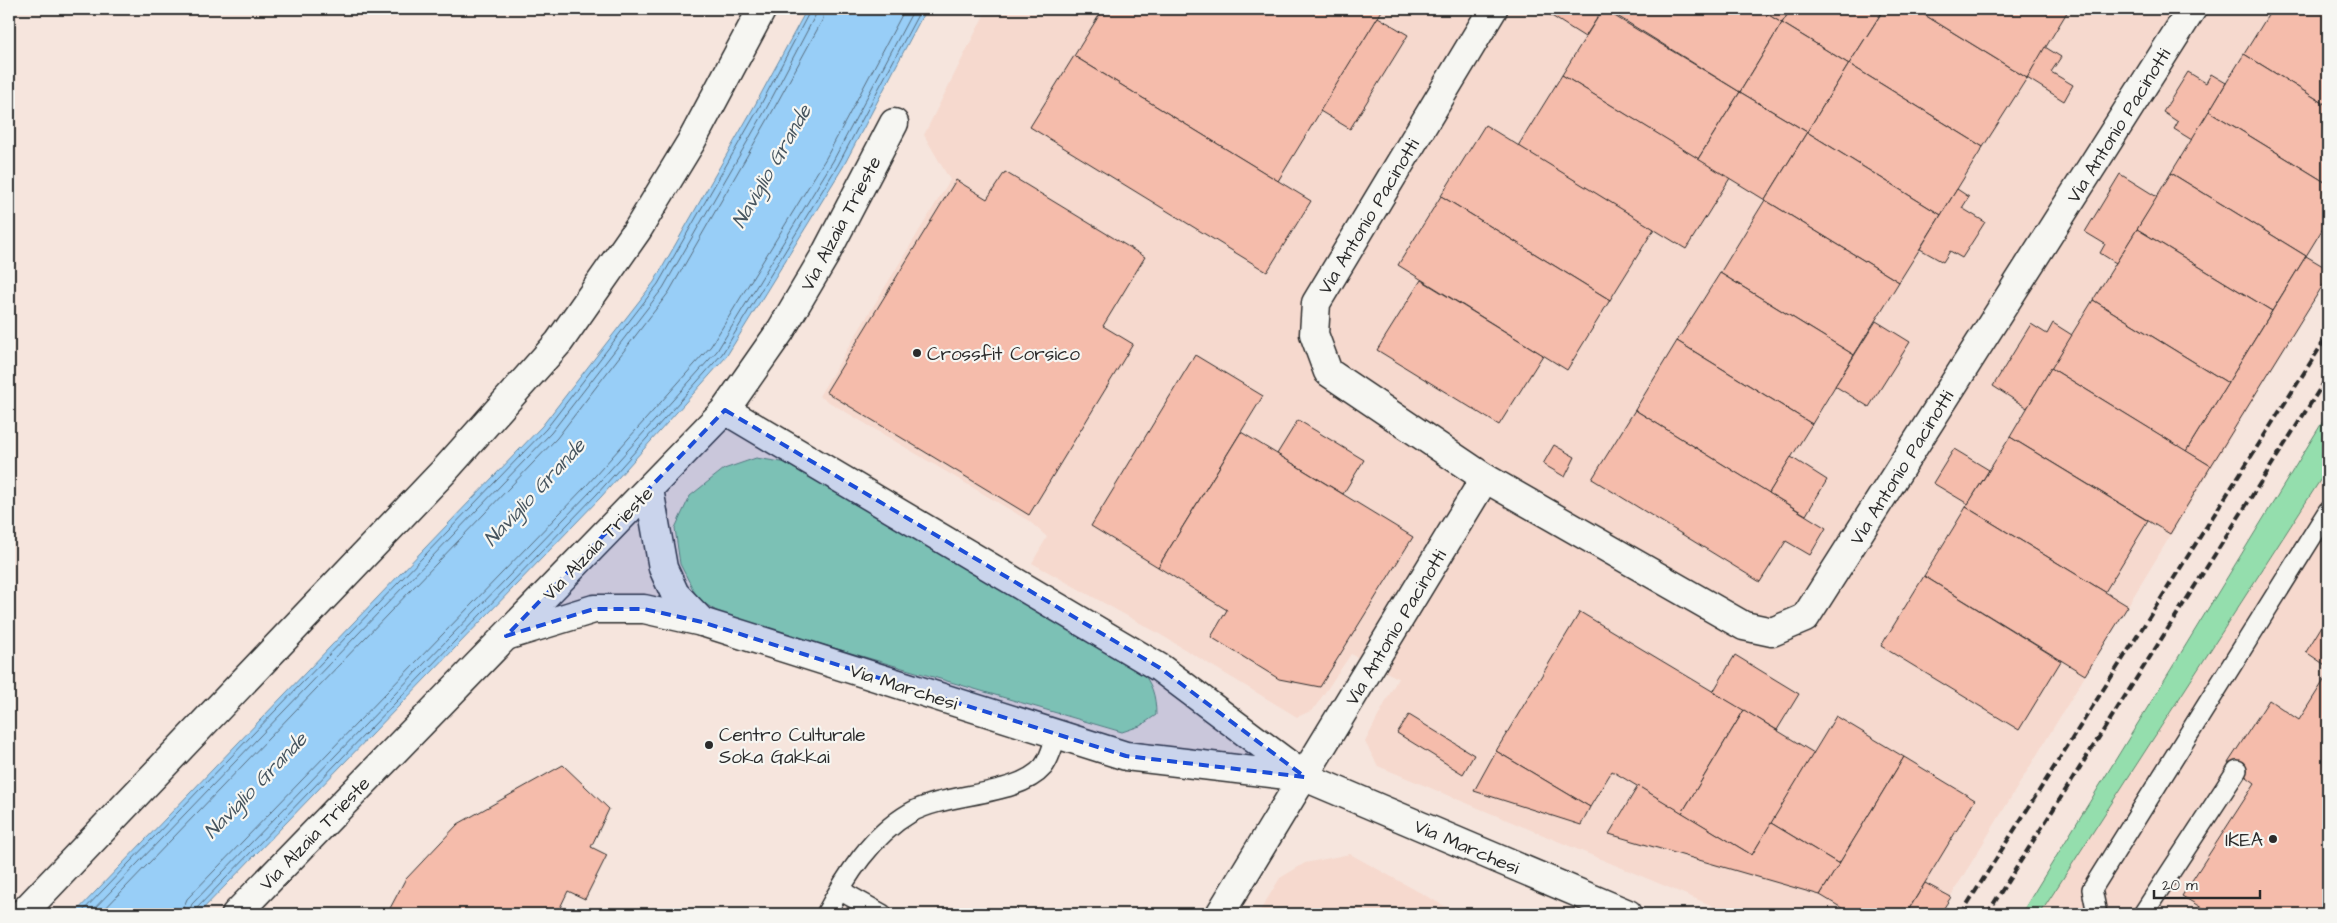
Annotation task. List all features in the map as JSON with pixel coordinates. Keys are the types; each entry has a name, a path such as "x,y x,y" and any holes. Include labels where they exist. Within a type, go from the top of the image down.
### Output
{"street":[{"path":"22,914 445,470 559,342 638,229 691,142 762,9"},
{"name":"Via Antonio Pacinotti","path":"1493,9 1316,303 1314,334 1328,372 1485,478 1744,626 1772,632 1805,618 2192,9"},
{"name":"Via Alzaia Trieste","path":"236,914 725,410 781,330 824,257 894,123"},
{"name":"Via Marchesi","path":"725,410 1160,668 1305,777 1628,914"},
{"name":"Via Antonio Pacinotti","path":"1220,914 1485,478"},
{"path":"649,489 663,568 676,594 702,622"},
{"name":"Via Marchesi","path":"506,636 594,608 644,608 702,622 1126,756 1305,777"}],"lane":[{"path":"2097,914 2092,888 2328,511"},
{"path":"826,914 858,860 884,831 911,812 938,802 1007,787 1026,779 1044,767 1057,735"},
{"path":"2143,914 2237,770"},
{"path":"841,890 882,914"}],"highlighted area":[{"path":"725,410 1160,668 1305,777 1126,756 702,622 644,609 594,609 506,636"}],"shaded area":[{"path":"987,9 2328,9 2328,277 1940,914 1732,914 1378,766 1365,742 1398,678 1351,654 1313,710 1297,717 1156,632 1032,563 1047,537 1029,521 819,396 950,180 924,135"},
{"path":"2328,468 2328,914 2040,914"},
{"path":"1350,854 1459,914 1258,914 1280,878 1305,863"}],"green space":[{"path":"2328,413 2328,468 2040,914 2021,914"},
{"path":"756,458 788,463 1139,669 1147,679 1152,690 1156,715 1140,726 1122,732 724,616 698,599 680,564 675,528 690,496 724,469"}],"water":[{"name":"Naviglio Grande","path":"807,9 926,9 843,167 726,357 601,497 198,914 74,914 542,426 654,282 755,105"}],"building":[{"path":"1103,9 1383,9 1278,181 1074,56"},
{"path":"1554,9 1603,9 1585,37 1550,15"},
{"path":"1603,9 1740,92 1698,159 1562,75"},
{"path":"1606,9 1759,9 1782,23 1740,92"},
{"path":"1759,9 1791,9 1782,23"},
{"path":"1791,9 1884,9 1849,64 1782,23"},
{"path":"1884,9 1915,9 2027,78 1983,147 1849,64"},
{"path":"1915,9 2069,9 2027,78"},
{"path":"2272,9 2328,9 2328,106 2244,54"},
{"path":"1378,17 1408,35 1350,129 1320,111"},
{"path":"1782,23 1849,64 1807,132 1740,92"},
{"path":"2045,47 2061,57 2051,72 2073,85 2064,101 2027,78"},
{"path":"2244,54 2328,106 2328,184 2209,111"},
{"path":"1074,56 1311,201 1267,272 1030,127"},
{"path":"1849,64 1983,147 1941,215 1807,132"},
{"path":"2188,72 2206,83 2211,74 2226,83 2192,140 2174,129 2178,122 2163,112"},
{"path":"1562,75 1730,178 1686,249 1518,146"},
{"path":"1740,92 1807,132 1765,200 1698,159"},
{"path":"2209,111 2328,184 2328,220 2306,256 2171,173"},
{"path":"1485,125 1654,229 1610,300 1441,196"},
{"path":"1807,132 1941,215 1899,282 1765,200"},
{"path":"1005,172 1145,257 1103,326 1133,344 1029,515 826,392 956,180 987,199"},
{"path":"2171,173 2306,256 2272,311 2137,229"},
{"path":"2120,174 2157,197 2116,263 2100,253 2105,244 2085,232"},
{"path":"1957,189 1969,197 1962,208 1985,222 1962,258 1950,251 1943,262 1920,249"},
{"path":"1441,196 1610,300 1567,370 1398,265"},
{"path":"1765,200 1899,282 1854,355 1720,273"},
{"path":"2137,229 2272,311 2228,383 2093,300"},
{"path":"2306,256 2328,269 2328,277 2211,466 2186,451"},
{"path":"1720,273 1854,355 1812,424 1677,341"},
{"path":"1421,280 1543,355 1499,425 1377,350"},
{"path":"2093,300 2228,383 2186,451 2051,368"},
{"path":"1876,321 1910,342 1869,407 1835,386"},
{"path":"2053,323 2072,335 2027,408 1993,386 2031,324 2047,334"},
{"path":"1677,341 1812,424 1769,493 1635,410"},
{"path":"1195,355 1263,396 1158,567 1091,526"},
{"path":"2051,368 2211,466 2170,534 2010,437"},
{"path":"1635,410 1826,528 1810,555 1786,541 1760,582 1592,479"},
{"path":"1298,420 1364,460 1343,494 1277,454"},
{"path":"1241,432 1413,537 1320,687 1279,679 1211,637 1227,610 1158,567"},
{"path":"2010,437 2148,521 2105,592 1966,507"},
{"path":"1554,445 1575,457 1565,477 1543,464"},
{"path":"1954,449 1989,470 1968,504 1933,483"},
{"path":"1791,457 1827,480 1806,515 1769,493"},
{"path":"1966,507 2128,606 2085,675 1924,576"},
{"path":"1924,576 2061,661 2019,730 1881,646"},
{"path":"1580,612 1744,710 1682,813 1612,771 1590,807 1496,751"},
{"path":"2328,616 2328,667 2306,652"},
{"path":"1735,655 1799,694 1777,730 1713,692"},
{"name":"IKEA","path":"2328,674 2328,914 2212,914 2182,896 2255,783 2228,763 2269,700 2299,720"},
{"path":"1744,710 1814,753 1752,855 1682,813"},
{"path":"1409,715 1474,755 1463,774 1397,733"},
{"path":"1836,716 1904,757 1839,864 1771,823"},
{"path":"1496,751 1590,807 1581,825 1474,791"},
{"path":"1904,757 1975,800 1906,914 1852,914 1820,895"},
{"path":"563,765 609,809 591,847 607,855 585,899 568,891 557,914 387,914 405,880 458,824"},
{"path":"1638,786 1752,855 1771,823 1839,864 1820,895 1609,834"},
{"path":"1925,883 1951,897 1940,914 1906,914"}],"railway":[{"path":"1961,914 2328,335"},
{"path":"1987,914 2328,376"}],"place":[{"name":"Crossfit Corsico","path":"917,353"},
{"name":"Centro Culturale Soka Gakkai","path":"709,745"},
{"name":"IKEA","path":"2273,839"}]}
